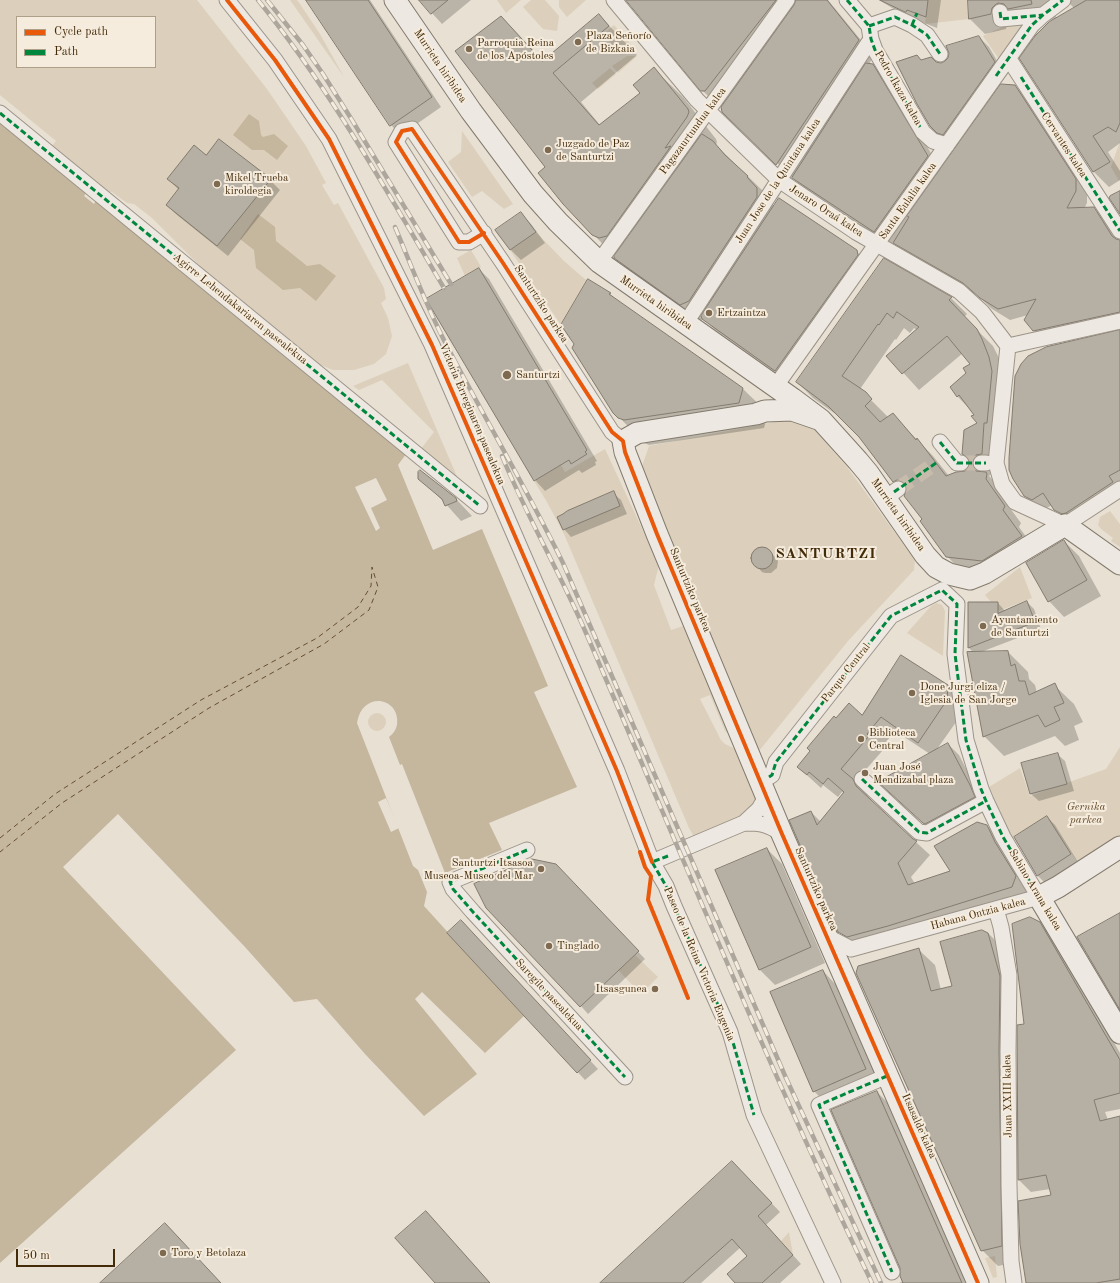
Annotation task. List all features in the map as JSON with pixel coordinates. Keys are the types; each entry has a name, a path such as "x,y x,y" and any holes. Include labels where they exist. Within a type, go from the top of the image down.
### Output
{"street":[{"name":"Victoria Erreginaren pasealekua","path":"227,0 275,60 329,139 429,338 613,764 652,862"},
{"name":"Murrieta hiribidea","path":"396,0 471,111 533,194 558,222 599,262 821,420 868,473 925,554 936,567 945,582"},
{"name":"Jenaro Oraá kalea","path":"614,0 697,100 779,180 856,232 959,291 982,312 1008,346"},
{"name":"Pagazaurtundua kalea","path":"599,262 787,0"},
{"name":"Pedro Ikaza kalea","path":"847,0 870,33 875,50 923,132 933,141 947,145"},
{"name":"Santa Eulalia kalea","path":"765,411 774,398 775,387 878,244 1032,25 1043,14 1063,0"},
{"path":"1000,12 1001,19 1043,14"},
{"path":"870,33 895,17 914,19 940,54"},
{"name":"Juan Jose de la Quintana kalea","path":"685,324 779,180 870,33"},
{"name":"Cervantes kalea","path":"1009,59 1120,231"},
{"name":"Agirre Lehendakariaren pasealekua","path":"0,113 480,506"},
{"name":"Santurtziko parkea","path":"484,233 469,242 460,242 396,142 402,131 412,129 484,233 612,432 623,441 657,534 768,786 782,834 844,976"},
{"path":"1120,321 1008,346 996,463 1002,484 1014,502 1065,525 1120,564"},
{"path":"623,441 637,433 756,414 765,411 792,410 821,420"},
{"path":"940,442 957,463 961,463"},
{"path":"945,582 970,579 985,573 1065,525 1120,489"},
{"name":"Sabino Arana kalea","path":"945,582 957,604 955,654 966,740 980,789 1003,837 1120,1033"},
{"name":"Parque Central","path":"768,786 776,762 891,616 945,582"},
{"path":"862,779 919,832 927,833 986,801"},
{"path":"652,862 744,823 759,809 768,786"},
{"path":"744,823 769,825 782,834"},
{"name":"Habana Ontzia kalea","path":"826,936 851,949 1039,897 1058,887 1120,847"},
{"name":"Saregile pasealekua","path":"527,850 450,882 453,889 625,1077"},
{"name":"Paseo de la Reina Victoria Eugenia","path":"652,862 666,886 730,1032 754,1115 834,1283"},
{"name":"Juan XXIII kalea","path":"996,909 1001,927 1009,976 1009,1185 1011,1261 1014,1283"},
{"name":"Itsasalde kalea","path":"844,976 978,1283"},
{"path":"887,1076 818,1105 892,1272"}],"green space":[{"name":"Mikel Trueba kiroldegia","path":"0,0 197,0 267,89 306,146 326,183 322,185 334,205 338,203 384,288 386,299 381,303 388,318 392,336 386,354 374,364 354,370 333,370 316,363 209,275 152,218 134,204 127,203 112,192 106,192 51,147 56,141 0,95"},
{"path":"290,0 297,0 300,4 320,34 344,77"},
{"path":"497,0 521,0 506,13"},
{"path":"531,0 545,0 559,16 557,31 543,29 523,7"},
{"path":"559,0 586,0 567,17 559,7"},
{"path":"928,0 968,0 969,19 925,24"},
{"path":"1026,19 999,59 983,36 1002,27"},
{"path":"614,25 635,49 621,55 604,34"},
{"path":"627,56 637,56 618,73 612,66"},
{"path":"610,68 616,74 598,89 592,83"},
{"path":"462,131 513,204 504,209 482,191 472,197 448,162 461,152"},
{"path":"1120,141 1120,180 1119,181 1111,167"},
{"path":"536,232 564,261 586,280 588,279 561,325 510,250"},
{"path":"471,250 481,267 465,276 457,258"},
{"path":"408,363 459,481 420,450 434,432 382,380 359,390 353,386"},
{"path":"791,420 813,428 847,467 915,560 914,570 848,641 759,751 640,472 649,446"},
{"path":"605,449 659,565 654,585 671,630 683,626 734,739 725,731 710,695 700,699 721,740 725,744 740,751 759,795 750,812 694,837 564,534 534,481 561,465 565,472"},
{"path":"1110,511 1120,524 1120,547 1111,541 1113,538 1098,525 1100,517"},
{"path":"1020,567 1032,598 999,611 985,595"},
{"path":"936,603 942,605 945,611 943,656 907,633 931,606"},
{"path":"373,713 381,713 386,718 384,729 381,731 373,731 368,726 368,718"},
{"name":"Gernika parkea","path":"1120,747 1120,836 1078,863 1048,818 1012,838 989,787 1020,768 1030,796 1106,769"},
{"path":"635,955 658,977 641,994 618,970"},
{"path":"789,1232 793,1255 781,1241"},
{"path":"995,1256 997,1277 993,1278 985,1258"}],"shaded area":[{"path":"249,114 259,121 261,135 263,137 274,134 288,146 277,160 264,150 252,150 233,135"},
{"path":"0,123 86,193 84,196 94,204 96,200 406,454 398,465 433,550 482,529 548,686 534,692 577,787 489,823 502,850 445,873 402,764 400,765 389,737 396,729 397,725 397,716 393,708 387,703 380,701 366,705 360,712 357,723 413,866 418,870 427,892 424,906 524,1016 485,1053 422,992 415,999 477,1074 424,1116 365,1054 317,999 294,1002 245,947 118,814 63,867 236,1050 0,1263"},
{"path":"258,214 275,227 276,241 307,266 320,264 336,276 316,301 300,288 283,290 256,268 254,250 240,239"}],"pier":[{"path":"376,478 387,500 371,508 380,528 376,531 355,487"},
{"path":"386,798 399,828 391,832 378,802"}],"building":[{"path":"306,0 368,0 432,97 390,126"},
{"path":"419,0 448,0 431,14"},
{"path":"626,0 776,0 705,91 701,91"},
{"path":"796,0 827,0 859,40 776,165 722,112 721,107 794,5"},
{"path":"880,0 928,0 926,17 907,10 906,12"},
{"path":"968,0 1031,0 1032,4 1008,9 1004,4 998,3 992,8 991,14 969,19"},
{"path":"1087,0 1120,0 1120,123 1116,132 1108,127 1093,136 1110,162 1093,172 1019,58 1035,36 1049,22"},
{"path":"599,14 609,26 553,73 599,125 640,93 633,85 654,67 689,112 665,148 671,146 607,236 599,238 592,235 563,204 538,173 545,167 455,51 501,16 542,61"},
{"path":"979,36 995,62 943,135 937,133 930,126 917,104 896,62 917,55 921,60 931,57 936,62 941,63 948,58 949,53 946,46"},
{"path":"866,63 873,64 928,156 874,232 792,178"},
{"path":"1001,84 1015,85 1076,179 1076,191 1067,208 1094,207 1112,236 1120,240 1120,312 1033,331 1024,320 1036,299 998,309 980,298 963,283 893,243 909,217 907,216"},
{"path":"702,134 713,141 725,155 748,176 747,177 757,188 757,197 689,301 680,305 614,258 614,256"},
{"path":"219,139 271,179 217,246 166,205 179,188 167,179 194,145 206,155"},
{"path":"1120,191 1120,214 1109,198"},
{"path":"779,198 857,250 858,255 775,371 702,319 701,316"},
{"path":"521,212 536,232 510,250 495,230"},
{"path":"884,258 952,297 949,300 977,329 989,357 992,371 987,423 984,423 982,454 976,455 973,459 973,468 976,471 986,472 986,479 1005,506 1003,510 1022,536 982,561 946,557 920,521 922,519 904,496 907,488 905,483 897,480 893,482 859,437 828,406 796,382","holes":["897,312 919,327 886,356 902,374 947,336 970,364 963,368 966,373 950,387 957,397 959,395 974,415 971,416 977,423 964,430 962,454 969,458 969,468 965,471 956,472 946,476 917,438 916,440 893,413 880,422 865,406 872,399 866,392 842,376 887,313 893,318"]},
{"name":"Santurtzi","path":"479,268 587,450 585,452 587,454 571,464 569,460 534,481 426,299"},
{"path":"588,279 611,293 609,294 743,388 739,403 624,420 618,418 613,413 572,348 574,344 561,325"},
{"path":"1120,330 1120,470 1109,476 1113,482 1066,513 1062,514 1054,510 1043,493 1032,500 1024,496 1009,470 1015,376 1021,364 1028,356 1046,347"},
{"path":"420,470 456,498 457,501 445,506 442,499 418,479 418,472"},
{"path":"614,491 620,506 563,530 557,517 567,511"},
{"path":"1064,540 1087,580 1048,602 1026,563"},
{"path":"762,547 770,550 773,558 770,566 762,569 754,566 751,558 754,550"},
{"name":"Ayuntamiento de Santurtzi","path":"1027,601 1035,622 968,648 968,602 998,602 998,613"},
{"path":"1008,651 1011,666 1015,664 1019,681 1025,681 1029,695 1055,683 1064,703 1054,707 1060,720 1045,727 1038,715 983,737 967,652"},
{"path":"901,655 948,685 947,700 918,743 881,717 867,734 869,736 841,769 853,779 856,786 917,841 898,863 908,885 950,871 934,846 977,822 987,825 995,842 1016,876 1012,887 888,926 847,937 838,932 789,820 811,811 817,825 844,792 828,778 823,784 809,772 807,775 797,767 810,751 807,748 834,716 836,718 849,703 862,715"},
{"path":"948,743 975,797 925,824 878,782"},
{"path":"1058,753 1067,784 1030,794 1021,763"},
{"path":"1047,816 1071,854 1037,876 1014,837"},
{"path":"767,848 811,947 759,970 715,870"},
{"path":"532,859 556,864 639,951 580,1007 486,908 474,884"},
{"path":"1120,913 1120,1010 1077,937"},
{"path":"1030,917 1040,922 1120,1060 1120,1093 1094,1100 1100,1121 1120,1116 1120,1279 1096,1283 1026,1283 1020,1244 1018,1201 1051,1195 1046,1175 1018,1180 1017,1025 1024,1024 1012,924"},
{"path":"461,920 591,1060 577,1073 447,933"},
{"path":"982,930 988,933 1000,976 999,1051 1002,1246 981,1251 856,973 858,966 919,948 931,991 952,986 940,942"},
{"path":"823,970 866,1069 813,1092 770,992"},
{"path":"877,1091 962,1283 903,1283 900,1276 900,1268 831,1110"},
{"path":"732,1161 772,1203 758,1216 793,1255 762,1283 735,1283 727,1274 747,1256 732,1239 683,1283 600,1283"},
{"path":"426,1211 490,1283 435,1283 395,1238"},
{"name":"Toro y Betolaza","path":"165,1223 221,1283 100,1283"}],"ferry route":[{"path":"0,838 55,794 201,700 317,638 358,607 371,586 372,567 378,587 369,610 324,644 209,708 62,803 0,852"}],"tunnel":[{"path":"898,489 936,463"},
{"path":"961,463 981,463"}],"railway":[{"path":"258,0 284,34 333,104 379,177 444,288"},
{"path":"267,0 303,45 323,74 451,284"},
{"path":"395,227 440,332 563,563 786,1078 881,1283"},
{"path":"502,456 522,501 586,633 761,1041 872,1283"}],"marked path":[{"path":"847,0 869,26 871,39 875,50 920,127"},
{"path":"996,76 1032,25 1063,0"},
{"path":"1000,12 1001,19 1043,15"},
{"path":"912,25 917,13"},
{"path":"869,26 895,17 912,25 927,35 940,54"},
{"path":"1021,77 1120,231"},
{"path":"0,113 480,506"},
{"path":"940,442 957,463 986,463"},
{"path":"894,492 936,463"},
{"path":"769,777 772,775 776,762 891,616 942,590 957,604 955,654 966,740 981,789 1003,837 1039,897"},
{"path":"862,779 919,832 927,833 986,801"},
{"path":"527,850 450,882 453,889 625,1077"},
{"path":"668,856 652,862 666,886 730,1032 754,1115"},
{"path":"887,1076 819,1105 892,1272"}],"cycle path":[{"path":"227,0 275,60 329,139 432,345 617,771 652,862"},
{"path":"484,233 469,242 459,242 396,142 402,131 412,129 503,263 612,432 623,441 625,452 657,534 782,834 978,1283"},
{"path":"640,852 645,867 651,876 648,900 688,998"}],"place":[{"name":"Plaza Señorío de Bizkaia","path":"578,42"},
{"name":"Parroquia Reina de los Apóstoles","path":"469,49"},
{"name":"Juzgado de Paz de Santurtzi","path":"548,150"},
{"name":"Mikel Trueba kiroldegia","path":"217,184"},
{"name":"Ertzaintza","path":"709,313"},
{"name":"Santurtzi","path":"507,375"},
{"name":"Ayuntamiento de Santurtzi","path":"983,626"},
{"name":"Done Jurgi eliza / Iglesia de San Jorge","path":"912,693"},
{"name":"Biblioteca Central","path":"861,739"},
{"name":"Juan José Mendizabal plaza","path":"865,773"},
{"name":"Santurtzi Itsasoa Museoa-Museo del Mar","path":"541,869"},
{"name":"Tinglado","path":"549,946"},
{"name":"Itsasgunea","path":"655,989"},
{"name":"Toro y Betolaza","path":"163,1253"}],"district":[{"name":"SANTURTZI","path":"826,554"}]}
